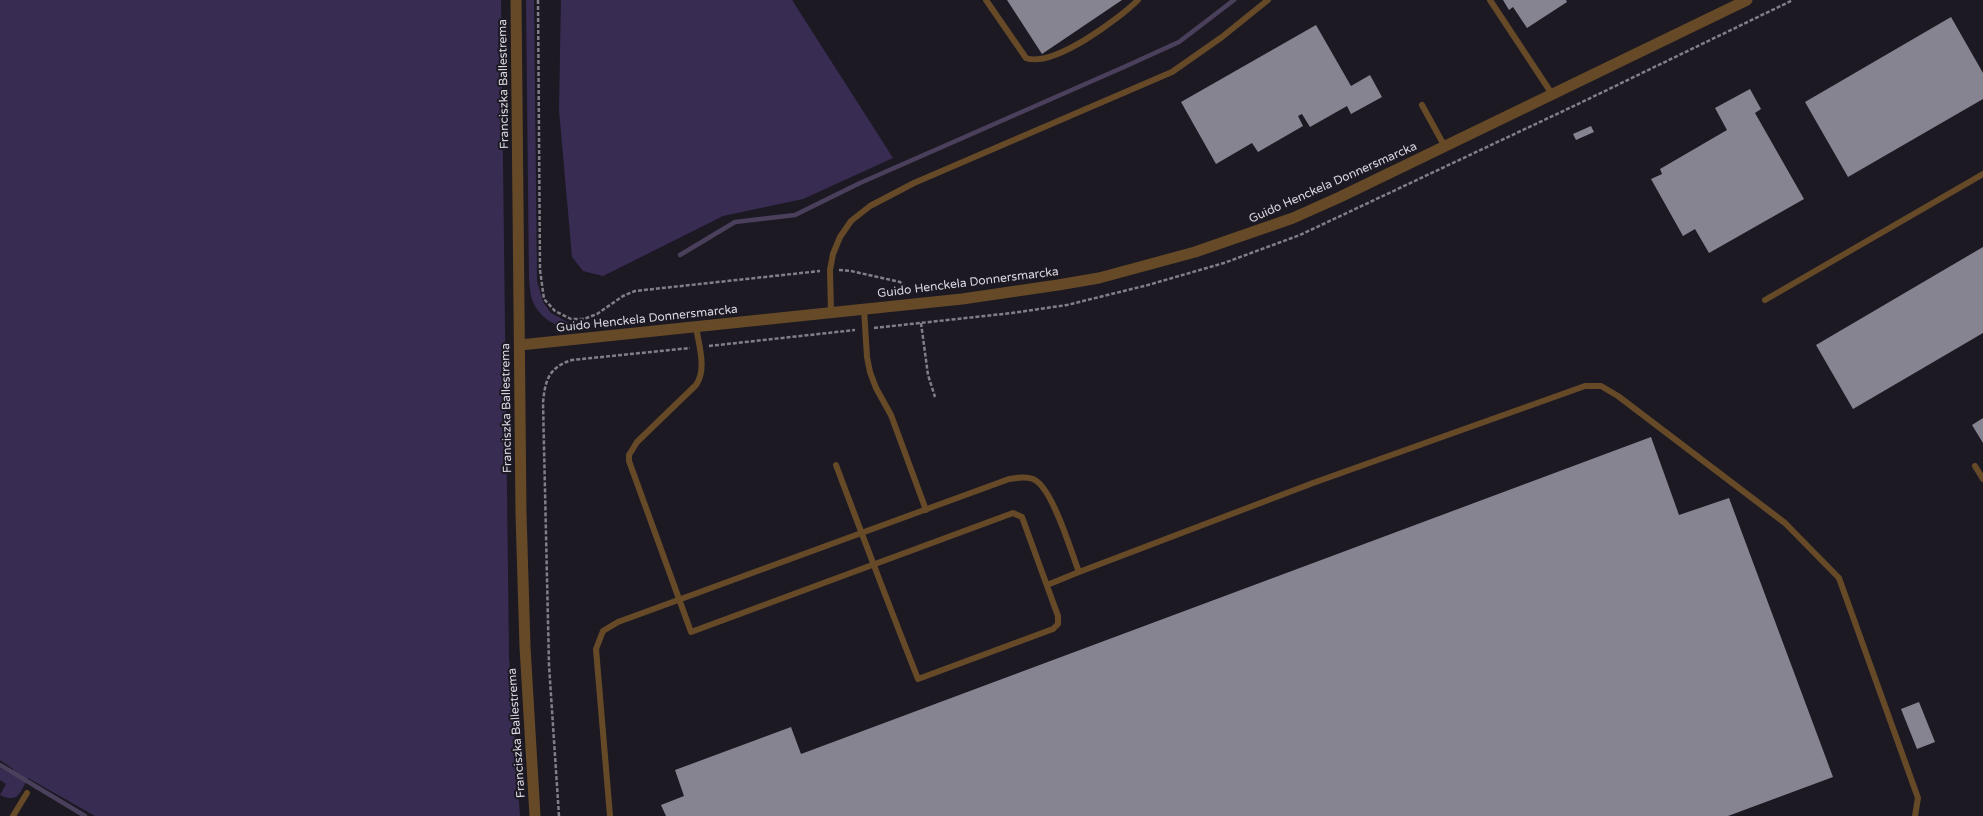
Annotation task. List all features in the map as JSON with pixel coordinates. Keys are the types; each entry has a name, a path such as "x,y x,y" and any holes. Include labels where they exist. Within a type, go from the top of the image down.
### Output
{"street":[{"name":"Franciszka Ballestrema","path":"516,0 525,647 535,816"},
{"name":"Guido Henckela Donnersmarcka","path":"520,345 864,310 1013,293 1099,278 1174,258 1241,237 1293,218 1445,147 1747,0"}],"lane":[{"path":"986,0 1026,58 1034,61 1062,53 1075,46 1127,11 1138,0"},
{"path":"831,313 830,270 833,254 840,237 851,221 870,206 914,183 1172,72 1222,37 1268,0"},
{"path":"1490,0 1552,94"},
{"path":"1422,105 1445,147"},
{"path":"1765,300 1983,174"},
{"path":"864,310 870,372 876,388 891,415 926,510"},
{"path":"696,327 702,365 700,379 696,386 637,442 629,455 630,467 691,632 874,564 1012,512 1022,517 1058,616 1058,624 1053,629 918,679 874,564 836,465"},
{"path":"1047,585 1313,483 1577,388 1585,386 1601,386 1618,396 1785,523 1839,578 1918,798 1915,816"},
{"path":"1974,466 1983,479"},
{"path":"610,816 596,649 603,631 618,622 926,510 1008,478 1024,477 1034,479 1044,487 1052,500 1079,572"},
{"path":"13,816 27,793"}],"path":[{"path":"538,0 540,270 544,299 555,311 571,319 584,319 597,314 623,296 635,291 821,270"},
{"path":"559,816 549,665 543,403 545,383 553,370 562,363 572,360 921,323 1067,305 1148,285 1245,255 1300,235 1569,109 1793,0"},
{"path":"837,270 851,270 900,282 903,285"},
{"path":"921,323 928,375 935,397"}],"shaded area":[{"path":"0,0 501,0 509,657 520,816 95,816 28,778 21,792 15,797 11,798 0,795 6,784 0,780 0,768 11,774 13,769 0,760"},
{"path":"526,0 534,0 537,281 543,302 551,313 573,325 573,330 554,324 543,316 538,311 530,292"},
{"path":"561,0 792,0 893,158 803,199 723,216 603,276 583,271 572,257 559,110"}],"building":[{"path":"1007,0 1122,0 1042,54"},
{"path":"1503,0 1566,0 1567,2 1527,28 1513,7 1509,10"},
{"path":"1951,17 1983,73 1983,99 1848,177 1805,102"},
{"path":"1316,25 1351,86 1370,75 1382,97 1351,114 1347,106 1310,127 1302,114 1298,116 1303,126 1258,152 1252,143 1216,164 1181,102"},
{"path":"1750,89 1761,109 1755,113 1804,199 1709,253 1695,229 1683,236 1651,179 1662,174 1660,169 1727,130 1715,108"},
{"path":"1591,126 1594,132 1576,140 1573,134"},
{"path":"1983,247 1983,333 1853,409 1816,345"},
{"path":"1983,418 1983,443 1972,425"},
{"path":"1651,437 1679,515 1729,498 1833,777 1728,816 666,816 661,805 684,796 675,770 791,727 801,754"},
{"path":"1919,702 1935,742 1917,749 1901,709"}],"waterway":[{"path":"680,255 735,222 795,215 860,183 1179,42 1234,0"},
{"path":"0,765 85,816"}]}
